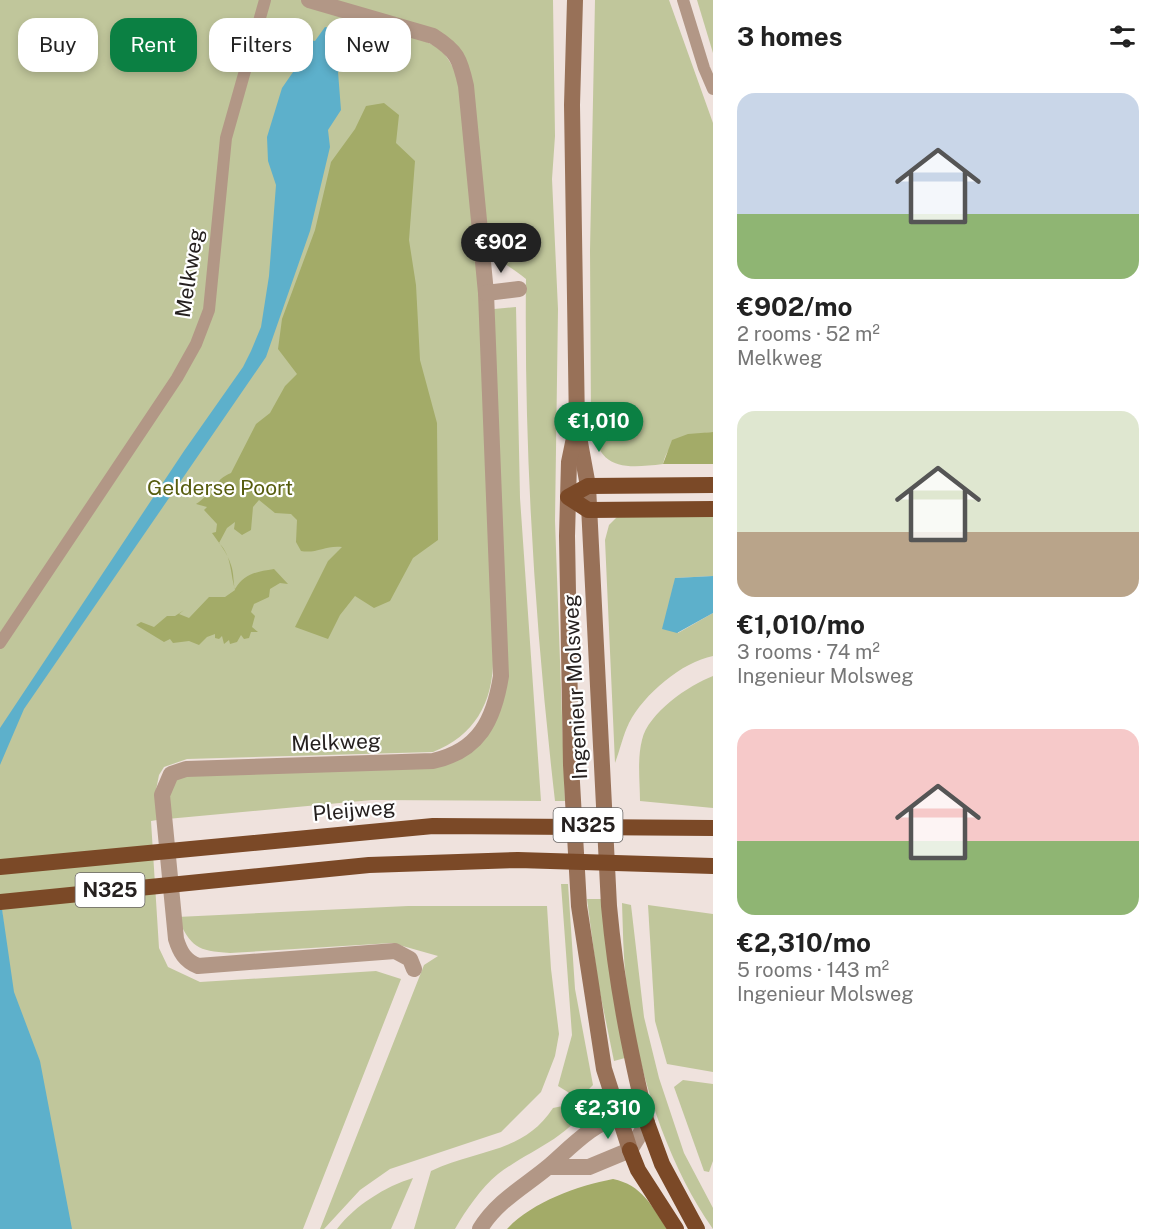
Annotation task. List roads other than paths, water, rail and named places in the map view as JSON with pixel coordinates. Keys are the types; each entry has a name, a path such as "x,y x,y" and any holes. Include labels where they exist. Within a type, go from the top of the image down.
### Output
{"highway":[{"path":"713,485 588,486 568,497 588,510 713,509"},
{"name":"Pleijweg","path":"0,867 217,844 433,825 711,828"},
{"name":"N325","path":"0,902 220,878 369,865 518,860 713,866"},
{"path":"647,1123 662,1164 697,1229"},
{"path":"630,1150 638,1170 676,1229"}],"main road":[{"name":"Ingenieur Molsweg","path":"575,0 572,105 577,426 588,486 609,906 619,1000 647,1123"},
{"name":"Ingenieur Molsweg","path":"577,426 568,462 568,497 571,765 579,906 604,1068 630,1150"}],"street":[{"name":"Melkweg","path":"309,0 433,36 450,47 461,62 466,86 486,293 501,665 498,696 487,722 470,744 453,756 433,761 186,769 171,774 162,795 176,939 181,953 190,963 208,966 395,951 410,959 414,969"},
{"path":"486,293 519,289"},
{"path":"480,1229 490,1213 510,1194 548,1167 581,1136 619,1118 647,1123 630,1150 589,1167 548,1167"}],"lane":[{"name":"Melkweg","path":"0,643 177,378 202,332 212,300 226,138 265,0"},
{"path":"683,0 704,68 713,89"}],"water":[{"path":"325,27 325,72 338,72 341,110 328,130 330,147 310,231 266,357 24,709 0,765 0,728 184,451 243,367 251,351 261,327 269,276 276,185 268,161 267,137 282,88 293,72 313,72 313,41"},
{"path":"713,576 713,613 677,633 662,629 675,578"},
{"path":"0,895 14,992 40,1061 72,1229 0,1229"}],"park label":[{"name":"Gelderse Poort","path":"220,487"}]}
